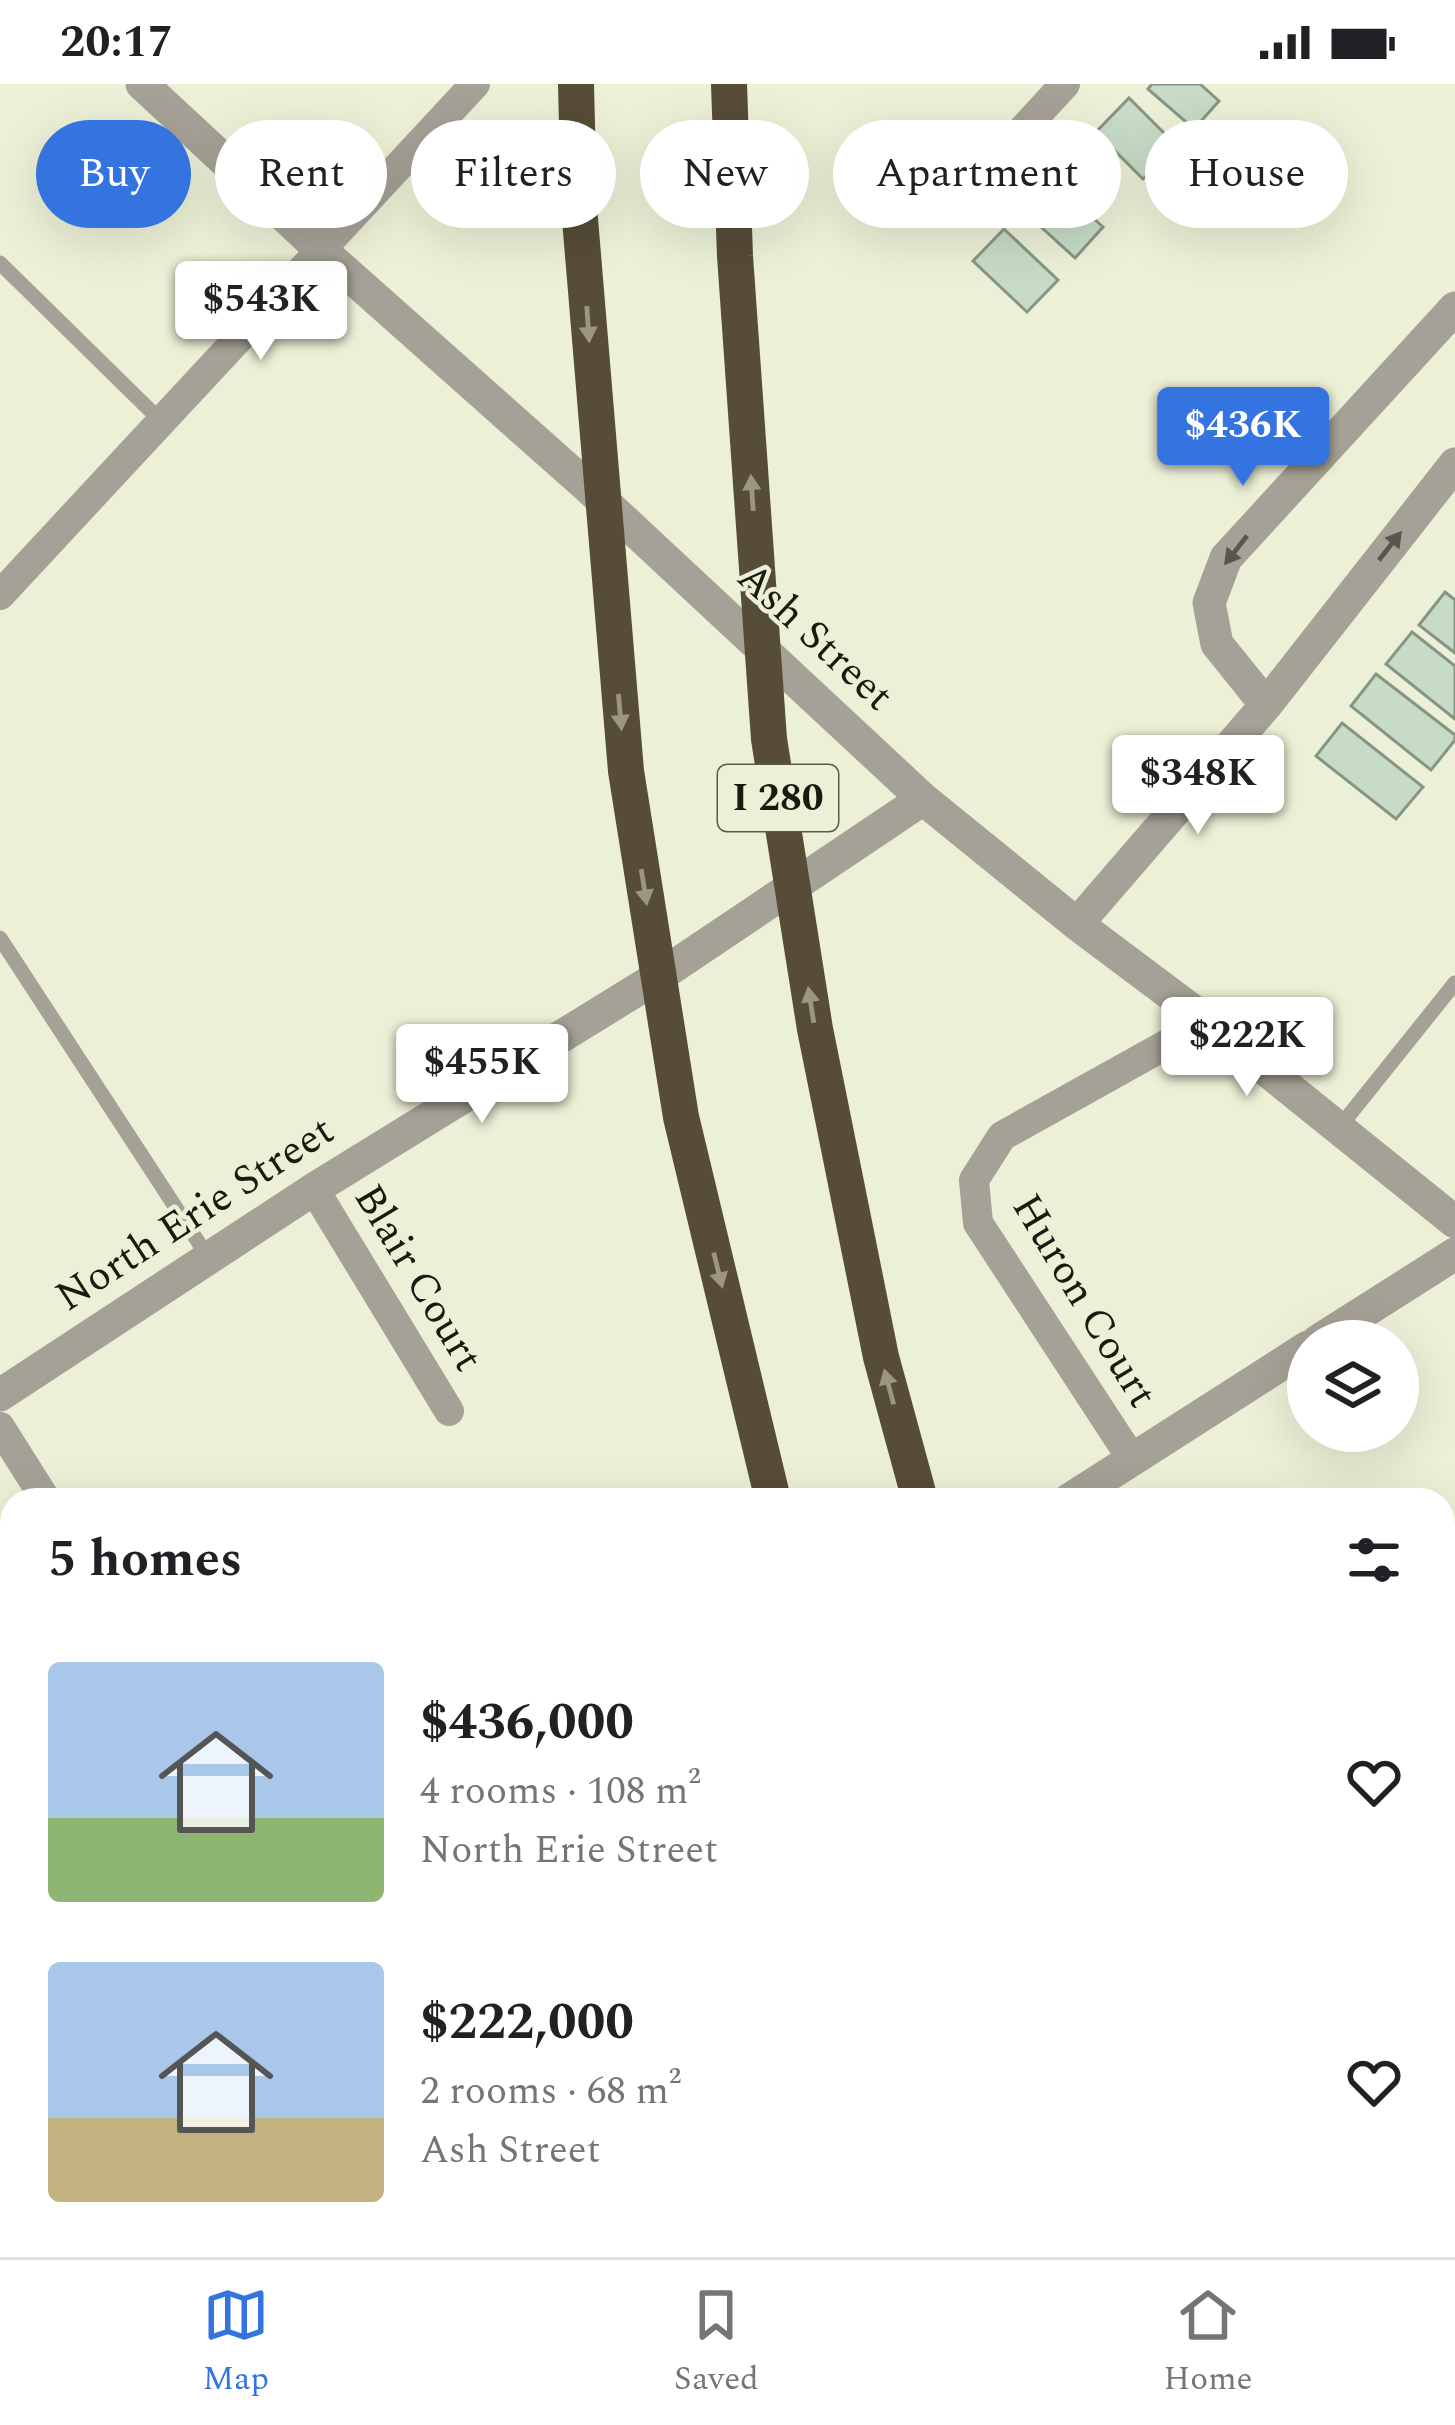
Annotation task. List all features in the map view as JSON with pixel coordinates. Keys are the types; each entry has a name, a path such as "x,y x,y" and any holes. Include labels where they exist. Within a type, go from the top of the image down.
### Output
{"highway":[{"path":"574,84 579,207 626,771 681,1118 770,1488"},
{"name":"I 280","path":"729,84 735,256 769,739 820,1053 881,1357 917,1488"}],"street":[{"name":"Ash Street","path":"142,84 589,488 923,799 1455,1222"},
{"path":"0,595 475,84"},
{"path":"1032,120 1065,84"},
{"path":"1266,704 1217,644 1209,603 1226,558 1453,314"},
{"path":"1077,924 1266,704 1455,464"},
{"name":"North Erie Street","path":"0,1394 314,1189 661,975 923,799"},
{"name":"Huron Court","path":"1132,1460 978,1223 974,1180 1002,1136 1207,1022"},
{"name":"Blair Court","path":"314,1189 449,1411"},
{"path":"1351,1320 1455,1254"},
{"path":"1088,1488 1287,1360"},
{"path":"0,1427 38,1488"}],"lane":[{"path":"0,263 162,422"},
{"path":"0,938 209,1258"},
{"path":"1338,1129 1455,982"}],"building":[{"path":"1152,84 1200,84 1219,101 1202,120 1184,120 1148,89"},
{"path":"1129,98 1151,120 1145,120 1143,179 1121,157 1121,120 1108,120"},
{"path":"1042,228 1102,228 1075,258"},
{"path":"1004,229 1058,280 1027,312 973,261"},
{"path":"1445,592 1455,600 1455,653 1419,625"},
{"path":"1412,632 1455,666 1455,719 1386,664"},
{"path":"1376,674 1455,735 1431,770 1351,706"},
{"path":"1342,723 1423,787 1396,819 1316,756"}]}
